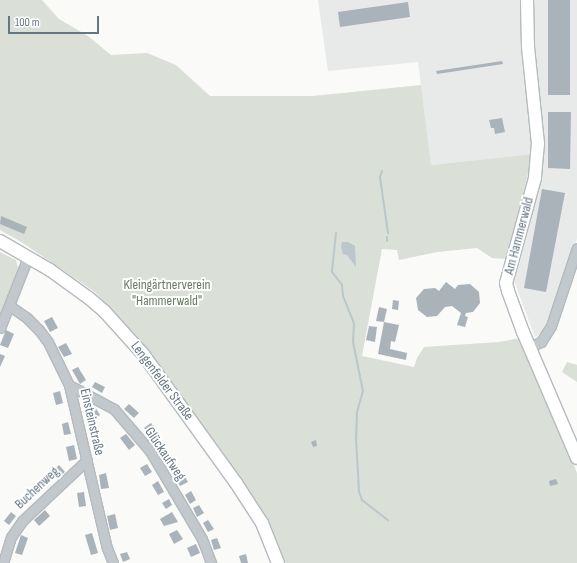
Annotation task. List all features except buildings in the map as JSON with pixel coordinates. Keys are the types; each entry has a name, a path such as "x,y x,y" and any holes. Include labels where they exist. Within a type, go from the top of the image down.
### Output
{"main road":[{"name":"Am Hammerwald","path":"527,0 528,47 538,143 535,178 506,283 529,347 577,458"},
{"name":"Lengenfelder Straße","path":"0,241 50,270 89,298 105,312 143,354 258,516 278,563"}],"street":[{"path":"529,347 541,342 551,326 577,248"},
{"path":"0,328 10,306 28,257"},
{"name":"Einsteinstraße","path":"10,306 26,317 39,330 48,342 70,385 107,548 113,563"},
{"name":"Glückaufweg","path":"70,385 114,409 150,451 202,539 211,563"},
{"name":"Buchenweg","path":"3,563 11,537 22,521 87,460"}],"shaded area":[{"path":"318,0 577,0 577,239 543,332 535,337 506,259 533,154 431,165 418,62 328,71"},
{"path":"342,242 348,242 355,246 356,267 347,255 343,254 341,247"}],"green space":[{"name":"Kleingärtnerverein \"Hammerwald\"","path":"0,0 42,0 59,19 88,36 111,55 147,53 176,65 210,96 313,96 421,85 431,165 533,154 506,259 492,258 477,248 437,252 399,260 397,250 382,249 362,356 414,367 417,358 424,347 499,342 520,338 577,473 577,563 284,563 271,529 207,433 140,341 95,292 23,243 0,230"},
{"path":"0,252 16,260 18,268 0,320"},
{"path":"567,362 577,365 577,382 562,372"}],"waterway":[{"path":"382,171 380,177 388,233"},
{"path":"336,233 332,272 342,285 343,296 354,323 353,342 363,391 357,412 356,438 359,492 362,500 388,520"}]}
